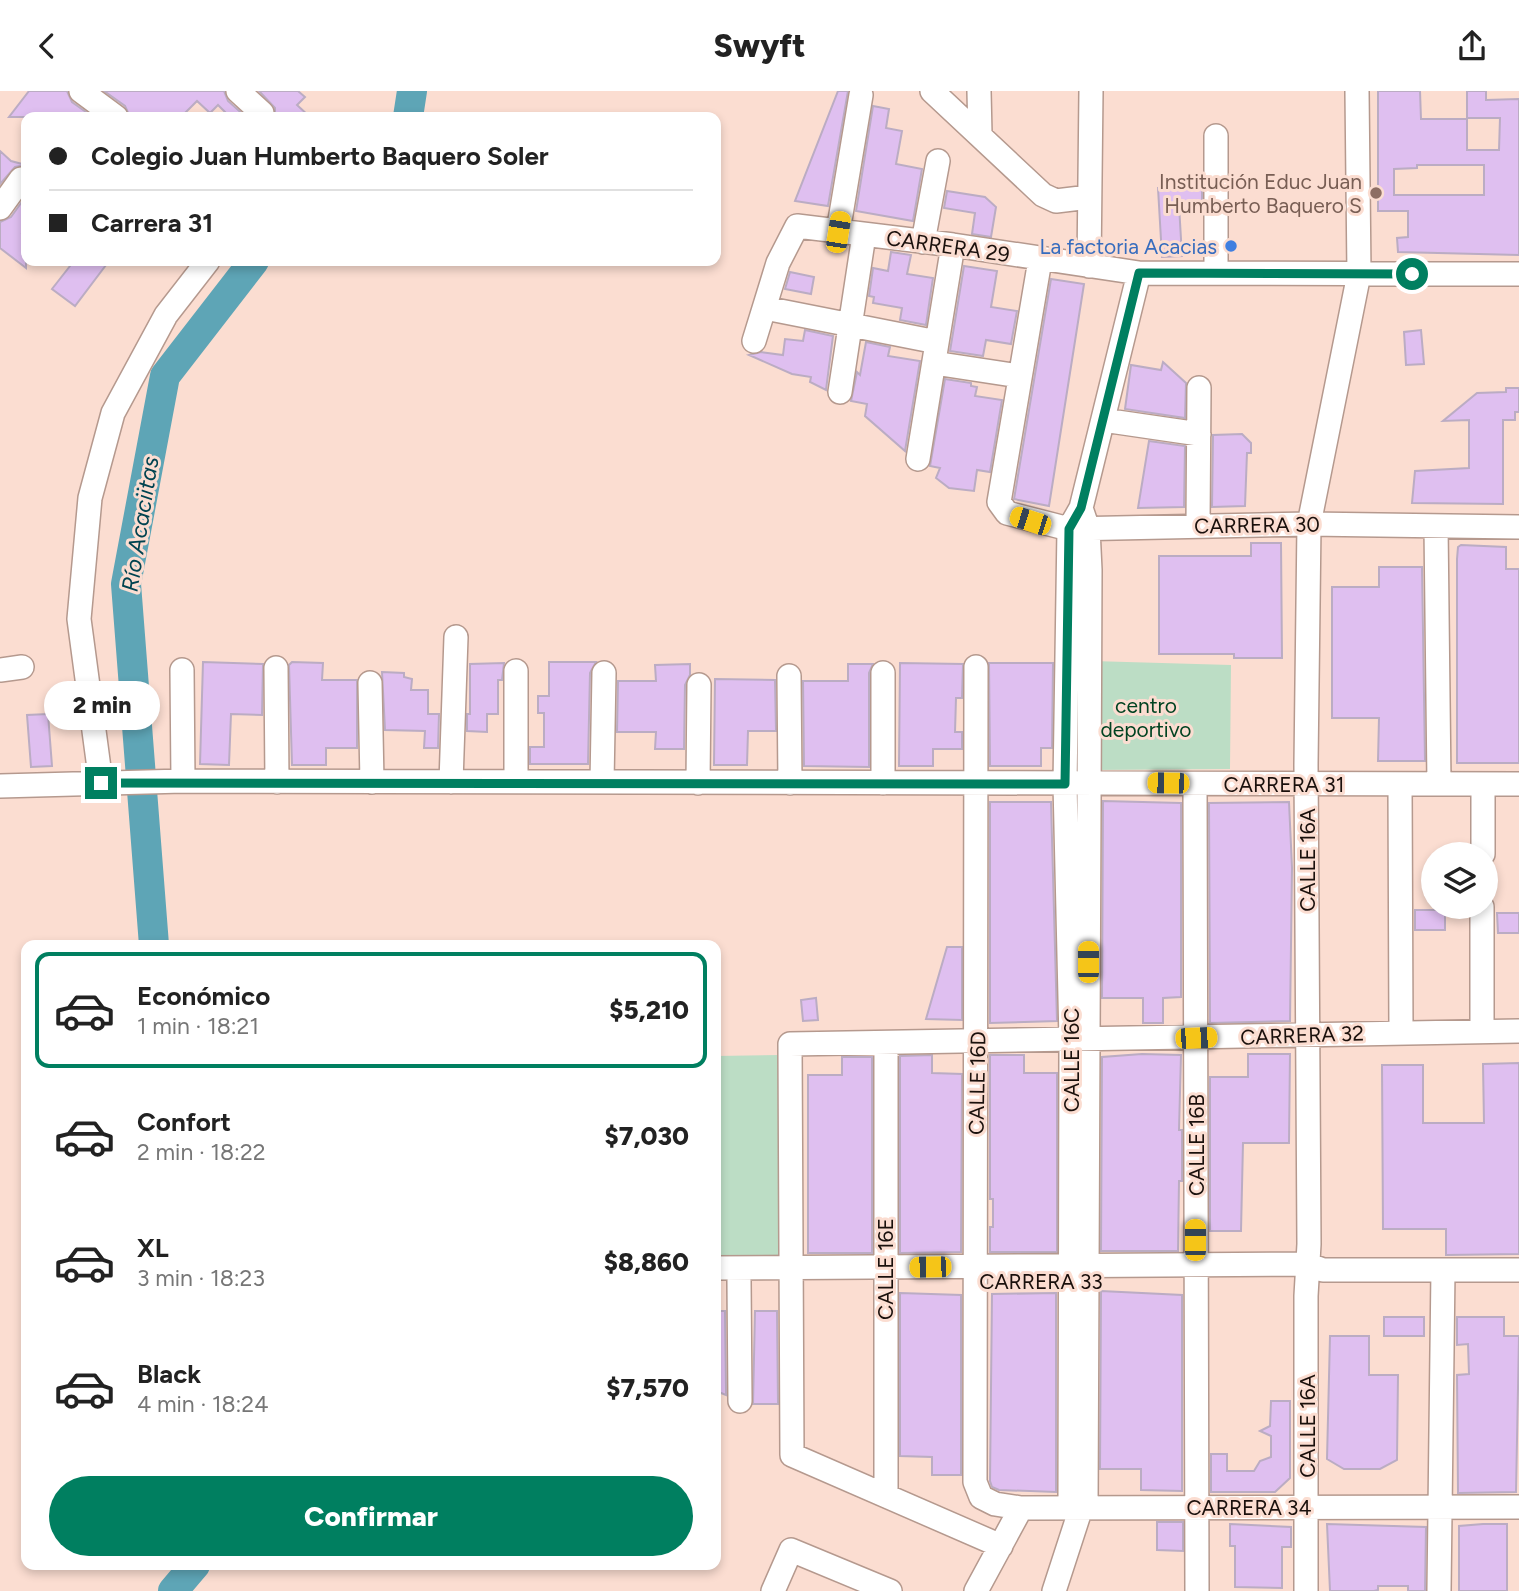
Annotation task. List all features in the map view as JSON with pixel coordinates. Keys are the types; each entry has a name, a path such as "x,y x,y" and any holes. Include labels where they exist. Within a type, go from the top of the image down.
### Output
{"street":[{"path":"80,91 109,112"},
{"path":"237,91 261,112"},
{"path":"932,91 1043,195 1056,201 1089,197"},
{"path":"979,91 980,134"},
{"path":"1089,266 1091,91"},
{"name":"CALLE 16A","path":"1306,1591 1312,1271 1307,1034 1310,524 1359,274 1357,91"},
{"path":"838,232 861,95"},
{"path":"1216,137 1216,272"},
{"path":"923,242 938,161"},
{"path":"0,208 21,179"},
{"name":"CARRERA 29","path":"765,309 778,263 797,226 953,245 1139,273 1519,274"},
{"path":"840,391 864,235"},
{"path":"918,459 953,245"},
{"path":"754,341 765,309 850,326 1019,376 1040,260"},
{"path":"104,783 79,619 90,498 113,413 166,315 204,266"},
{"path":"1080,522 1139,273"},
{"name":"CARRERA 30","path":"1019,376 1000,507 1018,517 1198,526 1310,524 1519,527"},
{"path":"1198,526 1199,388"},
{"path":"1103,420 1199,434"},
{"name":"CALLE 16C","path":"1054,1591 1079,1508 1080,1039 1089,782 1080,522"},
{"name":"CALLE 16C","path":"1080,522 1065,784 1080,1039"},
{"path":"1436,526 1439,784"},
{"path":"451,782 456,637"},
{"name":"CALLE 16D","path":"976,667 978,1041 975,1482 981,1497"},
{"path":"276,669 278,782"},
{"path":"176,782 182,670"},
{"path":"516,671 516,782"},
{"path":"602,782 604,673"},
{"path":"883,673 883,783"},
{"path":"789,676 790,783"},
{"path":"370,683 372,782"},
{"path":"698,783 699,685"},
{"name":"CARRERA 31","path":"0,786 176,782 1519,784"},
{"name":"CALLE 16B","path":"1195,784 1197,1591"},
{"path":"1400,784 1401,1033"},
{"path":"1483,784 1483,842"},
{"path":"1482,919 1482,1031"},
{"name":"CARRERA 32","path":"792,1274 790,1044 1519,1031"},
{"name":"CALLE 16E","path":"886,1043 886,1495"},
{"name":"CARRERA 33","path":"721,1268 792,1274 1519,1270"},
{"path":"1439,1591 1443,1270"},
{"path":"792,1274 792,1455 1001,1546"},
{"name":"CARRERA 33","path":"721,1282 792,1274"},
{"path":"739,1281 740,1401"},
{"name":"CARRERA 34","path":"981,1497 995,1504 1021,1507 1519,1507"},
{"path":"976,1591 1021,1507"},
{"path":"773,1591 791,1550 863,1586 890,1591"}],"green space":[{"name":"centro deportivo","path":"1092,661 1231,665 1230,769 1091,770"},
{"path":"780,1055 784,1260 721,1260 721,1056"}],"building":[{"path":"29,91 67,91 72,102 86,112 21,112 21,117 9,117"},
{"path":"104,91 224,91 228,101 240,112 225,112 218,105 209,112 197,101 186,112 128,112 125,106"},
{"path":"259,91 298,91 305,97 297,105 305,112 275,112 275,108"},
{"path":"838,91 848,91 828,206 795,201"},
{"path":"1378,91 1420,91 1421,119 1467,119 1467,150 1499,150 1500,118 1467,118 1467,91 1486,91 1486,100 1519,99 1519,255 1398,252 1397,238 1408,237 1408,211 1378,211","holes":["1417,165 1484,165 1484,195 1394,195 1394,169 1417,168"]},
{"path":"873,106 889,109 886,128 902,131 896,164 922,169 913,221 856,211"},
{"path":"0,151 21,166 15,167 0,184"},
{"path":"1202,186 1202,204 1179,205 1182,256 1162,257 1158,188"},
{"path":"947,191 985,197 996,207 991,237 972,234 975,213 944,208"},
{"path":"21,203 21,264 0,248 0,222 11,217"},
{"path":"891,252 911,255 907,274 933,278 926,325 900,320 902,308 873,303 874,297 869,296 873,268 888,271"},
{"path":"70,266 105,266 75,306 52,289"},
{"path":"964,266 997,271 991,307 1017,311 1011,344 986,340 983,356 950,351"},
{"path":"790,272 814,277 811,294 785,289"},
{"path":"1051,279 1084,284 1049,506 1014,499"},
{"path":"805,330 833,336 826,390 810,382 811,377 792,374 749,355 761,352 783,355 785,339 803,341"},
{"path":"1421,330 1424,364 1406,365 1404,332"},
{"path":"866,342 890,347 888,356 920,361 905,451 865,416 867,404 851,401 857,372 860,375"},
{"path":"1163,362 1186,383 1185,418 1125,409 1131,365 1161,370"},
{"path":"945,379 971,383 971,386 977,387 975,396 1002,400 990,472 977,470 974,491 949,488 936,478 940,468 930,466"},
{"path":"1506,388 1519,388 1519,412 1515,412 1515,420 1503,420 1503,504 1412,503 1415,471 1469,468 1469,420 1443,421 1477,393 1506,392"},
{"path":"1242,434 1251,443 1251,453 1247,453 1245,506 1212,507 1213,435"},
{"path":"1149,441 1185,446 1184,507 1138,508"},
{"path":"1251,543 1281,543 1282,658 1234,658 1234,654 1159,654 1159,556 1251,556"},
{"path":"1458,547 1506,547 1506,569 1519,569 1519,763 1457,763 1457,559"},
{"path":"1379,567 1422,567 1425,761 1378,761 1379,718 1332,718 1332,587 1379,587"},
{"path":"203,662 263,664 262,715 231,714 229,765 200,764"},
{"path":"292,662 323,663 322,680 357,680 357,748 326,748 326,765 292,765 289,665"},
{"path":"549,662 596,662 590,673 588,764 530,764 530,747 544,747 544,713 538,713 538,696 549,696"},
{"path":"504,663 502,680 498,680 498,714 487,714 487,732 467,731 467,714 470,714 470,664"},
{"path":"900,663 963,664 962,698 956,698 955,732 962,732 962,749 933,749 933,766 899,766"},
{"path":"989,663 1053,663 1052,748 1041,748 1041,766 990,766"},
{"path":"690,664 690,675 685,685 684,749 655,749 656,732 617,732 618,681 656,681 655,665"},
{"path":"848,664 873,664 869,673 869,767 804,766 803,681 848,681"},
{"path":"382,672 404,673 404,677 412,679 411,690 428,690 428,714 439,714 438,748 424,748 425,731 385,730"},
{"path":"715,679 775,680 776,731 748,731 747,765 714,765"},
{"path":"48,714 52,766 31,767 27,715"},
{"path":"1103,801 1181,803 1181,997 1163,998 1163,1023 1143,1023 1143,998 1102,998"},
{"path":"990,802 1051,802 1057,1021 990,1023"},
{"path":"1289,802 1292,868 1290,1021 1210,1023 1209,803"},
{"path":"1415,910 1421,910 1421,919 1445,919 1445,930 1415,930"},
{"path":"1498,913 1519,913 1519,933 1498,933"},
{"path":"947,947 962,947 962,1020 926,1019"},
{"path":"816,998 818,1020 803,1021 801,1000"},
{"path":"1248,1054 1290,1054 1289,1143 1243,1143 1241,1231 1210,1231 1210,1077 1248,1077"},
{"path":"932,1055 932,1073 962,1074 961,1252 900,1253 900,1056"},
{"path":"990,1055 1024,1055 1024,1073 1057,1073 1057,1252 990,1252 993,1199 990,1199"},
{"path":"1181,1055 1179,1130 1182,1130 1182,1181 1179,1181 1178,1251 1101,1251 1102,1057"},
{"path":"842,1057 872,1057 872,1253 808,1253 808,1075 842,1075"},
{"path":"1519,1063 1519,1254 1446,1255 1446,1229 1383,1229 1382,1065 1423,1065 1423,1123 1484,1123 1483,1064"},
{"path":"1101,1291 1182,1295 1182,1491 1141,1490 1141,1469 1100,1469"},
{"path":"900,1293 961,1295 961,1475 932,1475 932,1457 900,1456"},
{"path":"1056,1293 1056,1492 999,1490 992,1487 990,1481 992,1294"},
{"path":"721,1311 725,1311 726,1395 721,1393"},
{"path":"755,1311 777,1311 778,1404 753,1404"},
{"path":"1384,1317 1424,1317 1424,1336 1384,1336"},
{"path":"1457,1317 1504,1317 1504,1336 1519,1336 1516,1492 1458,1493 1457,1375 1469,1374 1468,1344 1457,1345"},
{"path":"1330,1336 1369,1336 1369,1375 1398,1375 1397,1460 1380,1469 1344,1469 1327,1459"},
{"path":"1271,1401 1290,1401 1290,1478 1275,1492 1211,1492 1211,1454 1227,1454 1227,1471 1254,1471 1260,1461 1271,1457 1271,1436 1260,1431 1270,1426"},
{"path":"1157,1522 1183,1522 1183,1551 1157,1550"},
{"path":"1230,1524 1291,1527 1291,1547 1282,1547 1282,1588 1235,1587 1235,1546 1230,1546"},
{"path":"1327,1524 1426,1527 1425,1591 1408,1591 1408,1586 1378,1586 1378,1590 1374,1591 1330,1591"},
{"path":"1507,1524 1507,1591 1459,1591 1459,1526"}],"waterway":[{"name":"Río Acaciitas","path":"409,112 412,91"},
{"name":"Río Acaciitas","path":"154,940 126,584 165,376 250,266"},
{"name":"Río Acaciitas","path":"173,1591 191,1570"}],"place":[{"name":"Institución Educ Juan Humberto Baquero S","path":"1376,193"},
{"name":"La factoria Acacias","path":"1231,246"}],"route":[{"path":"101,783 1065,784 1069,529 1081,508 1139,273 1412,274"}]}
